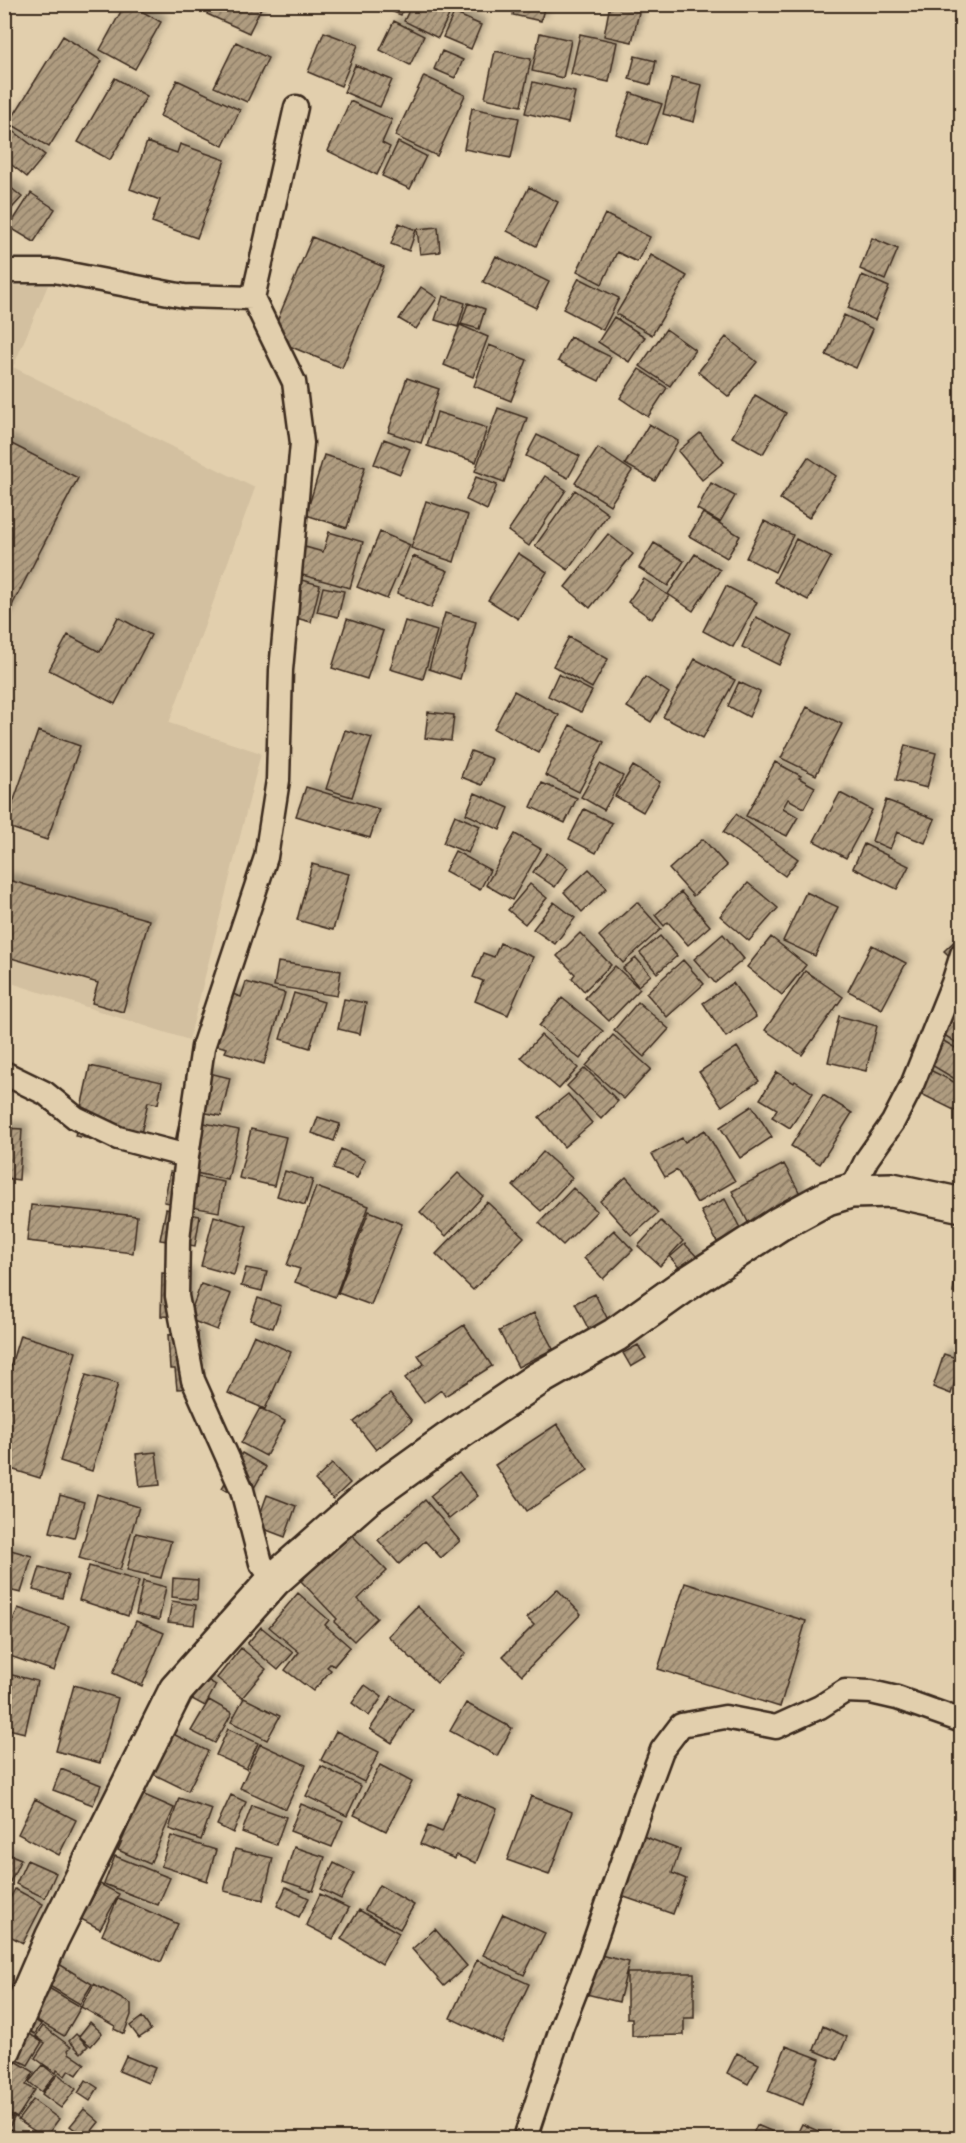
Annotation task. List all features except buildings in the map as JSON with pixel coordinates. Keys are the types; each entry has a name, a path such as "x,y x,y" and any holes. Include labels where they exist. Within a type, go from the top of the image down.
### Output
{"street":[{"path":"4,2049 52,1938 176,1690 274,1580 368,1498 449,1439 538,1379 615,1335 779,1224 827,1198 851,1191 892,1190 962,1205"}],"lane":[{"path":"274,1580 261,1563 242,1490 193,1380 177,1296 178,1239 203,1047 266,857 278,780 282,670 302,443 294,382 254,298 296,107"},
{"path":"4,271 54,272 184,296 254,298"},
{"path":"851,1191 867,1159 893,1122 912,1085 953,983 962,954"},
{"path":"4,1072 45,1093 76,1118 118,1138 187,1156"},
{"path":"525,2139 562,2026 589,1957 648,1787 662,1750 681,1725 725,1717 776,1727 820,1707 845,1690 871,1692 897,1698 962,1721"}],"shaded area":[{"path":"48,285 13,367 255,488 169,723 261,753 189,1040 5,981 4,286"}]}
